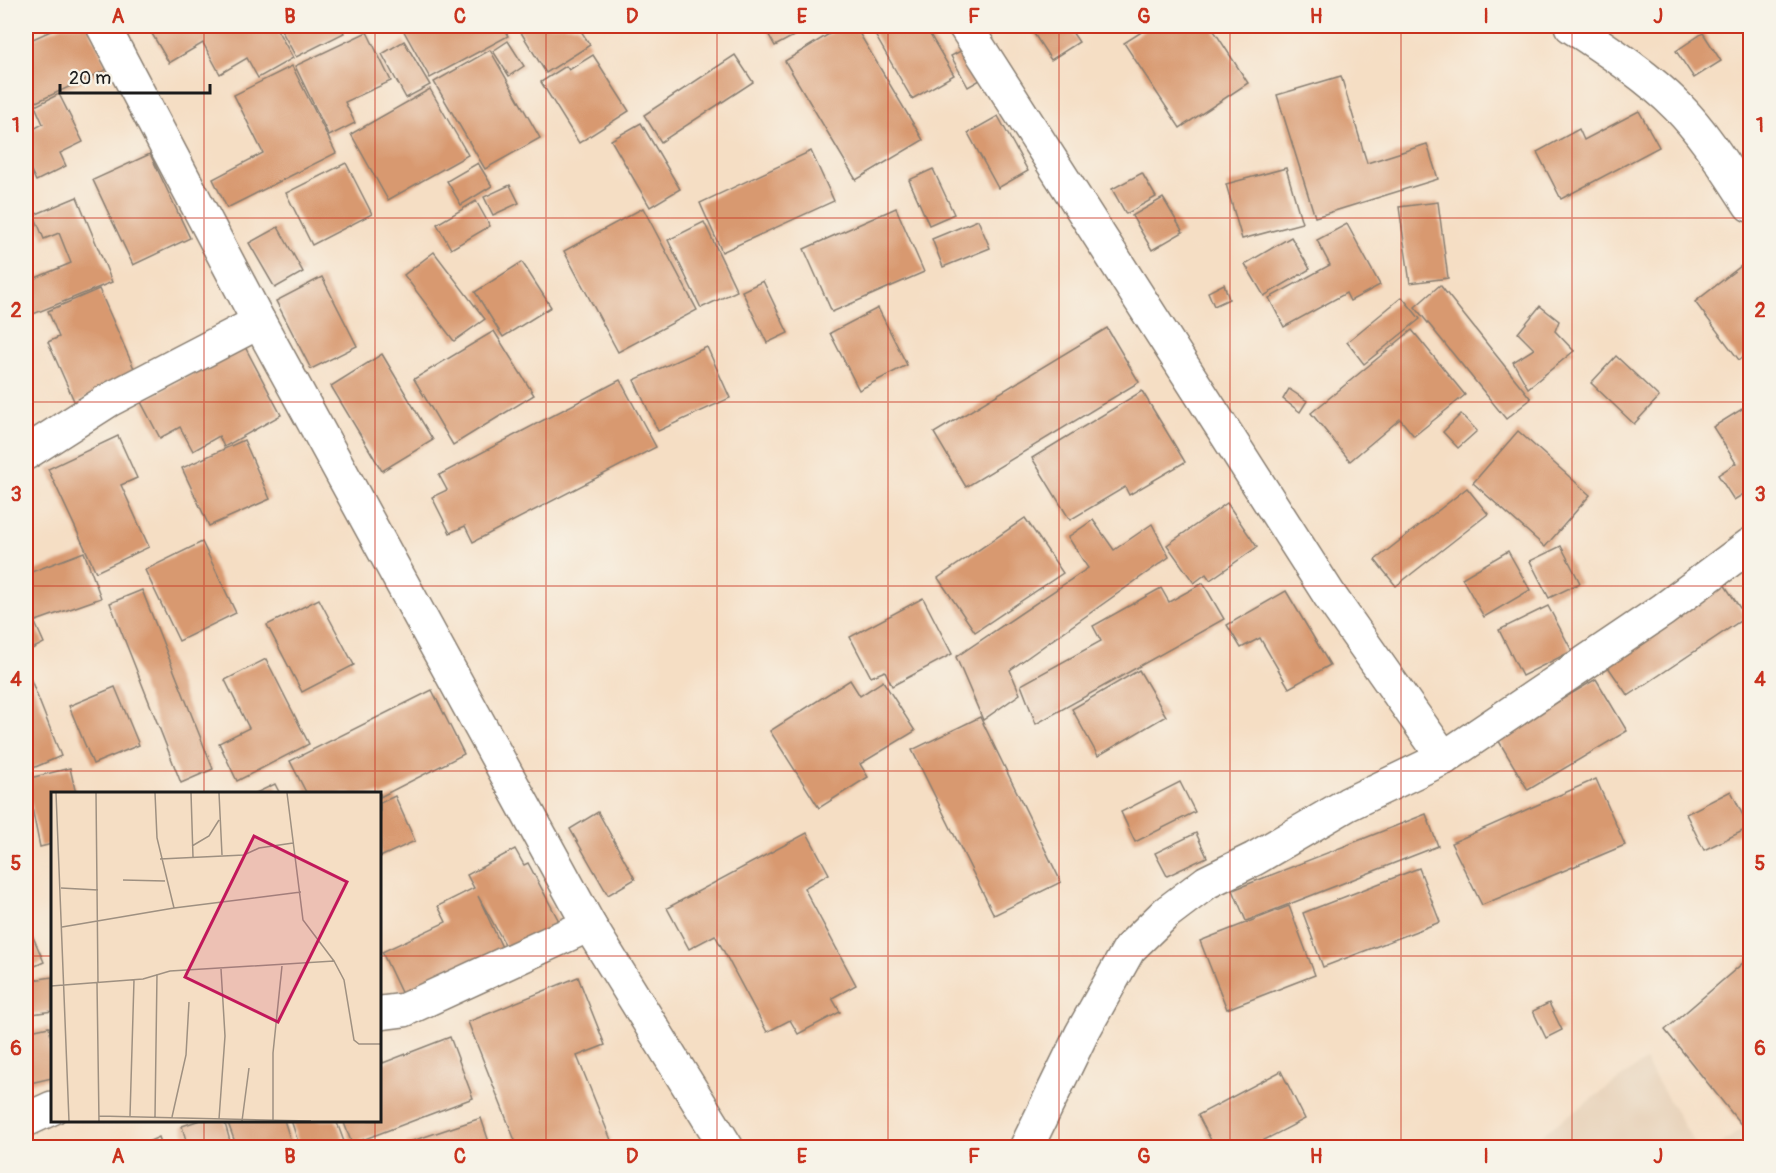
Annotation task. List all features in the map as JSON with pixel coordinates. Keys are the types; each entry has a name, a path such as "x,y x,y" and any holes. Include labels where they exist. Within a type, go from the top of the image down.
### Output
{"street":[{"path":"103,26 259,322 589,925 727,1148"},
{"path":"965,26 1329,596 1444,759"},
{"path":"1571,26 1622,59 1677,106 1726,168 1750,205"},
{"path":"26,453 109,400 259,322"},
{"path":"1026,1148 1082,1033 1129,949 1166,913 1207,882 1254,859 1348,804 1444,759 1663,610 1750,545"},
{"path":"381,1013 404,1011 589,925"},
{"path":"26,1120 51,1108"}],"shaded area":[{"path":"1645,1061 1697,1147 1524,1147"},
{"path":"1750,1123 1750,1147 1717,1147"}],"building":[{"path":"62,26 88,26 108,69 34,103 26,86 26,42"},
{"path":"163,26 275,26 293,58 258,78 247,58 220,74 203,43 169,63 151,32"},
{"path":"279,26 340,26 344,33 296,57"},
{"path":"401,26 502,26 508,36 430,78"},
{"path":"517,26 578,26 590,45 546,73"},
{"path":"764,26 812,26 775,46"},
{"path":"842,26 855,26 923,140 856,180 785,61"},
{"path":"870,26 925,26 954,75 912,99"},
{"path":"1029,26 1068,26 1079,42 1051,60"},
{"path":"1151,26 1211,26 1248,83 1180,128 1124,43"},
{"path":"367,32 391,81 345,102 355,123 329,136 295,66"},
{"path":"1703,33 1721,61 1694,78 1676,51"},
{"path":"404,41 430,85 406,98 382,54"},
{"path":"508,41 524,66 509,76 493,51"},
{"path":"970,46 987,76 968,87 951,56"},
{"path":"490,50 540,138 485,169 434,82"},
{"path":"593,55 629,111 579,143 541,82 566,66 569,70"},
{"path":"735,55 753,82 661,142 644,115"},
{"path":"292,66 336,153 227,208 213,179 263,153 234,95"},
{"path":"1341,76 1367,163 1427,144 1438,179 1315,217 1277,95"},
{"path":"430,89 468,155 388,200 351,134"},
{"path":"59,94 83,142 60,153 66,166 36,181 26,160 26,133 43,124 35,106"},
{"path":"1639,111 1659,147 1561,199 1537,152 1579,129 1584,140"},
{"path":"998,116 1028,171 998,188 968,133"},
{"path":"641,123 680,189 650,207 611,140"},
{"path":"811,151 834,201 722,252 700,203"},
{"path":"150,154 190,238 133,265 93,180"},
{"path":"346,163 372,214 312,245 286,193"},
{"path":"478,163 492,186 461,205 447,181"},
{"path":"1286,168 1302,223 1242,239 1226,184"},
{"path":"933,169 954,214 929,225 909,180"},
{"path":"1142,173 1156,197 1126,214 1112,189"},
{"path":"510,185 519,203 493,215 484,197"},
{"path":"77,197 112,282 26,317 26,282 71,263 59,233 44,239 34,215"},
{"path":"1163,198 1183,232 1152,250 1132,216"},
{"path":"476,201 490,226 451,249 437,224"},
{"path":"1438,202 1448,278 1410,283 1399,207"},
{"path":"643,208 697,310 618,352 564,251"},
{"path":"896,208 924,272 832,312 804,249"},
{"path":"978,220 990,248 943,267 932,239"},
{"path":"704,222 737,291 701,308 668,240"},
{"path":"1347,224 1380,285 1350,301 1346,293 1284,327 1269,298 1330,265 1317,240"},
{"path":"278,227 303,272 275,288 249,243"},
{"path":"1291,237 1310,269 1264,296 1245,264"},
{"path":"434,252 485,319 454,341 404,275"},
{"path":"1750,259 1750,351 1739,360 1695,302"},
{"path":"522,262 551,307 503,337 475,292"},
{"path":"322,277 357,346 311,369 276,301"},
{"path":"763,281 788,333 767,343 742,291"},
{"path":"1224,284 1229,299 1214,306 1208,292"},
{"path":"1440,285 1531,399 1506,419 1415,307"},
{"path":"99,289 137,375 75,403 48,342 59,337 48,311"},
{"path":"1402,297 1420,319 1364,364 1347,342"},
{"path":"1540,306 1559,321 1555,331 1574,351 1528,388 1513,362 1534,349 1518,333"},
{"path":"878,308 907,365 859,390 830,333"},
{"path":"1107,328 1139,382 966,487 934,433"},
{"path":"1412,330 1465,395 1414,436 1400,419 1350,461 1311,413"},
{"path":"494,331 534,395 453,445 414,379"},
{"path":"244,345 281,415 224,447 219,436 193,451 180,427 160,438 141,402"},
{"path":"707,347 730,398 658,431 634,380"},
{"path":"382,354 433,440 382,471 331,386"},
{"path":"1616,356 1659,397 1634,424 1591,383"},
{"path":"620,380 656,447 473,542 465,526 450,533 432,497 447,490 439,475"},
{"path":"1289,389 1307,401 1300,412 1283,399"},
{"path":"1142,391 1185,462 1129,495 1125,487 1070,520 1032,458"},
{"path":"1750,404 1750,490 1734,500 1718,475 1736,463 1713,427"},
{"path":"1461,414 1477,431 1458,448 1443,432"},
{"path":"1518,431 1590,495 1545,547 1473,483"},
{"path":"118,436 137,478 121,485 149,547 96,572 48,469"},
{"path":"244,440 270,499 209,526 182,468"},
{"path":"1467,488 1488,514 1396,586 1375,560"},
{"path":"1227,503 1257,547 1210,580 1206,574 1194,583 1167,545"},
{"path":"1025,518 1063,573 975,632 938,578"},
{"path":"1093,520 1114,550 1152,524 1169,557 1010,670 1020,694 983,720 956,657 1088,568 1068,537"},
{"path":"202,542 236,613 179,641 145,570"},
{"path":"1561,546 1580,583 1549,598 1530,561"},
{"path":"1508,551 1530,590 1484,617 1462,578"},
{"path":"84,552 101,598 36,621 26,592 26,574"},
{"path":"1203,583 1224,619 1036,724 1021,685 1101,641 1093,626 1161,588 1169,602"},
{"path":"1724,584 1746,617 1628,696 1606,664"},
{"path":"142,590 213,769 181,783 110,603"},
{"path":"1286,591 1330,665 1289,688 1260,638 1241,648 1227,625"},
{"path":"923,598 952,654 892,686 885,671 871,677 850,637"},
{"path":"319,599 354,665 302,692 267,625"},
{"path":"26,603 44,643 26,652"},
{"path":"1548,606 1572,651 1522,676 1499,630"},
{"path":"266,659 309,744 237,781 219,743 249,728 225,680"},
{"path":"1139,670 1166,716 1098,756 1072,709"},
{"path":"1596,679 1627,731 1528,790 1497,738"},
{"path":"31,680 61,756 26,771 26,682"},
{"path":"850,680 860,696 883,681 915,731 860,764 868,777 819,808 770,731"},
{"path":"115,687 139,745 93,764 69,706"},
{"path":"432,690 464,754 381,796 381,792 306,792 290,761"},
{"path":"980,717 1061,882 994,915 912,750"},
{"path":"70,768 76,792 51,792 51,844 40,847 26,779"},
{"path":"1596,779 1625,845 1482,905 1451,843"},
{"path":"1180,782 1195,812 1135,842 1121,812"},
{"path":"275,784 279,792 258,792"},
{"path":"1731,791 1749,828 1704,850 1686,814"},
{"path":"395,796 415,841 381,857 381,803"},
{"path":"598,812 635,879 608,895 570,829"},
{"path":"1426,814 1438,846 1246,921 1233,890"},
{"path":"807,833 829,874 804,888 856,985 832,998 840,1012 798,1034 790,1020 767,1032 715,935 689,949 667,908"},
{"path":"1196,833 1207,857 1167,876 1155,853"},
{"path":"515,849 524,865 528,863 561,925 510,953 478,896 506,956 406,1003 382,952 446,922 438,906 474,888 467,875"},
{"path":"1419,868 1440,922 1323,967 1303,913"},
{"path":"1289,906 1315,975 1227,1009 1200,941"},
{"path":"26,921 44,962 26,970"},
{"path":"1750,957 1750,1122 1743,1127 1665,1030"},
{"path":"51,977 51,1011 26,1015 26,981"},
{"path":"578,977 605,1045 577,1056 611,1140 591,1148 518,1148 468,1022"},
{"path":"1549,1003 1562,1030 1546,1038 1533,1011"},
{"path":"49,1027 51,1078 26,1084 26,1032"},
{"path":"450,1037 473,1098 352,1144 344,1122 381,1122 381,1057 383,1063"},
{"path":"1281,1071 1305,1119 1249,1148 1215,1148 1198,1115"},
{"path":"481,1118 491,1148 407,1148 406,1143"},
{"path":"194,1122 225,1122 232,1148 188,1148 182,1126"},
{"path":"228,1122 285,1122 293,1148 237,1148"},
{"path":"292,1122 337,1122 346,1147 300,1148"},
{"path":"159,1137 163,1148 134,1148"}]}
